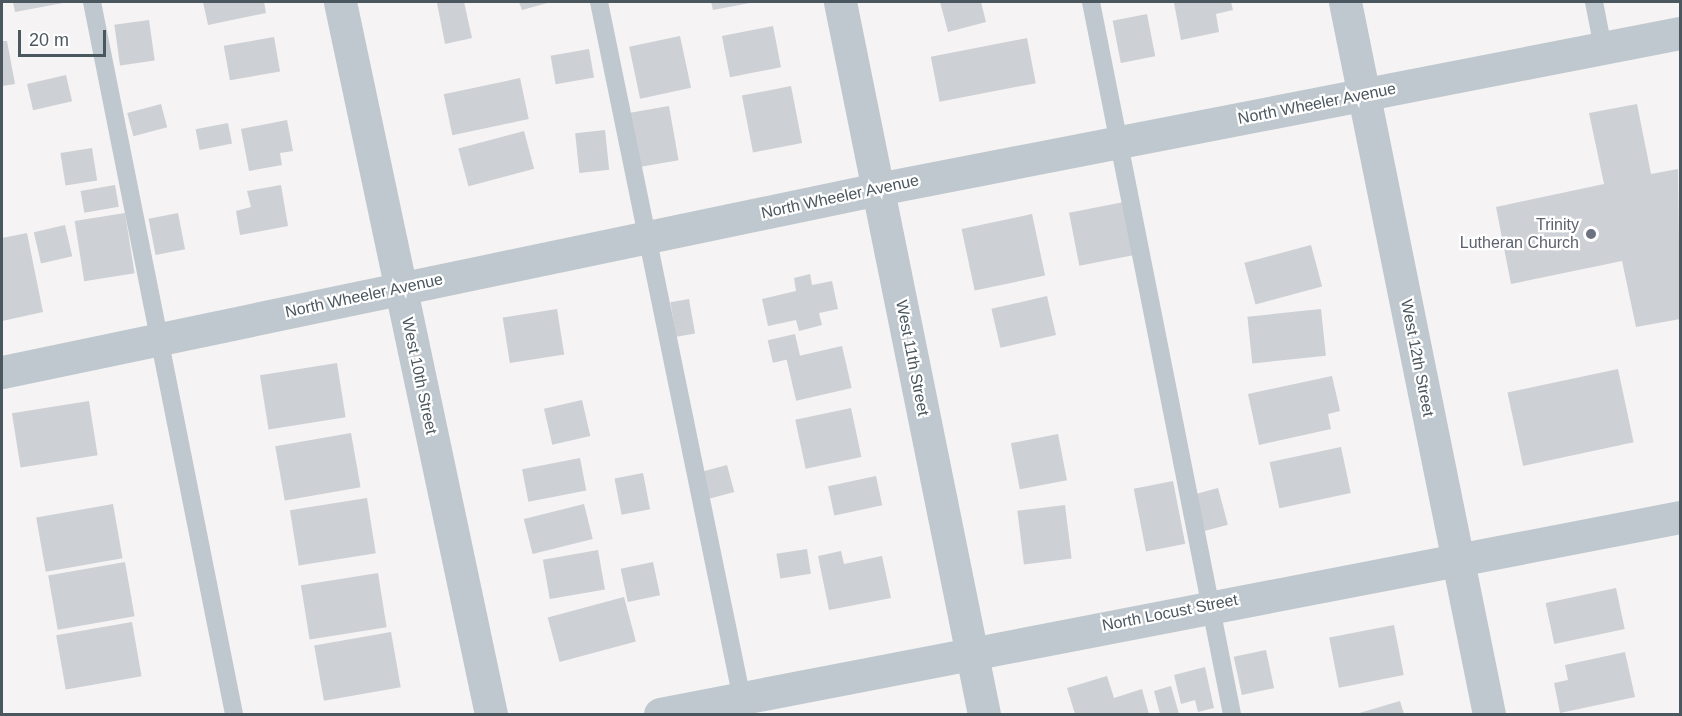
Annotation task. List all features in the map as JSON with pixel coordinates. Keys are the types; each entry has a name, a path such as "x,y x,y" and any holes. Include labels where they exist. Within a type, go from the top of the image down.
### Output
{"street":[{"name":"West 10th Street","path":"340,2 491,714"},
{"name":"West 11th Street","path":"840,2 984,714"},
{"name":"West 12th Street","path":"1345,2 1489,714"},
{"name":"North Wheeler Avenue","path":"2,372 878,189 1680,33"},
{"name":"North Locust Street","path":"660,714 743,706 971,652 1457,556 1680,517"}],"lane":[{"path":"92,2 163,338 234,714"},
{"path":"599,2 743,706"},
{"path":"1091,2 1232,714"},
{"path":"1594,2 1603,48"}],"building":[{"path":"13,2 63,2 63,3 15,12"},
{"path":"203,2 264,2 266,13 208,25"},
{"path":"464,2 472,38 445,44 437,3"},
{"path":"519,2 551,2 522,10"},
{"path":"711,2 750,2 750,3 713,10"},
{"path":"940,2 981,2 986,22 948,32"},
{"path":"1231,2 1233,10 1216,14 1219,32 1181,40 1174,3"},
{"path":"1147,14 1155,56 1121,63 1113,21"},
{"path":"149,20 155,61 120,65 114,25"},
{"path":"773,26 781,67 730,77 722,36"},
{"path":"680,36 691,88 640,99 629,47"},
{"path":"274,37 280,71 230,80 224,46"},
{"path":"1027,38 1036,83 940,102 931,57"},
{"path":"2,41 7,41 15,84 2,86"},
{"path":"589,49 594,78 556,84 551,56"},
{"path":"66,75 72,101 33,110 27,84"},
{"path":"520,78 529,119 452,135 444,94"},
{"path":"791,86 802,143 753,152 742,96"},
{"path":"161,104 167,127 133,136 127,113"},
{"name":"Trinity Lutheran Church","path":"1637,104 1651,174 1678,169 1680,319 1636,327 1622,261 1511,284 1496,207 1604,184 1589,113"},
{"path":"669,106 679,160 638,167 629,113"},
{"path":"287,120 293,151 280,153 282,165 249,171 241,129"},
{"path":"228,123 232,144 200,150 196,129"},
{"path":"605,130 609,170 579,173 575,133"},
{"path":"524,131 534,169 468,186 458,149"},
{"path":"92,148 97,181 66,186 60,153"},
{"path":"115,185 119,207 84,213 81,191"},
{"path":"281,185 288,226 240,235 236,211 251,207 247,191"},
{"path":"1124,202 1134,255 1079,266 1069,213"},
{"path":"125,213 135,273 84,281 75,221"},
{"path":"178,213 185,249 156,255 149,219"},
{"path":"1032,214 1045,276 975,291 962,229"},
{"path":"65,225 72,256 41,263 34,232"},
{"path":"27,233 43,312 2,321 2,238"},
{"path":"1311,245 1322,287 1255,304 1244,263"},
{"path":"810,274 812,285 832,281 838,309 819,313 822,325 799,331 796,320 768,326 762,299 796,291 794,278"},
{"path":"1047,296 1056,335 1000,348 991,309"},
{"path":"689,299 695,333 676,337 670,302"},
{"path":"557,309 564,354 510,363 503,318"},
{"path":"1321,309 1326,356 1252,363 1247,317"},
{"path":"795,334 800,356 773,363 768,340"},
{"path":"842,346 852,388 796,401 786,359"},
{"path":"337,363 346,417 269,430 260,375"},
{"path":"1618,369 1634,442 1523,466 1507,392"},
{"path":"1332,376 1340,411 1328,414 1331,429 1259,445 1248,394"},
{"path":"582,400 590,436 552,445 544,409"},
{"path":"89,401 98,455 21,468 12,413"},
{"path":"851,408 861,457 806,469 795,420"},
{"path":"351,433 361,487 285,501 275,446"},
{"path":"1058,434 1067,480 1020,489 1011,443"},
{"path":"1341,447 1351,493 1279,508 1270,462"},
{"path":"580,458 586,490 528,502 522,469"},
{"path":"727,465 734,492 707,499 700,472"},
{"path":"643,473 650,509 622,515 615,479"},
{"path":"876,476 882,505 834,516 828,486"},
{"path":"1173,481 1185,544 1146,551 1134,489"},
{"path":"1218,488 1228,525 1205,531 1195,494"},
{"path":"367,498 376,553 299,566 290,510"},
{"path":"113,504 123,558 46,572 36,518"},
{"path":"584,504 593,539 533,554 524,519"},
{"path":"1065,505 1072,559 1024,564 1017,511"},
{"path":"807,549 811,574 780,579 776,554"},
{"path":"598,550 605,589 550,599 543,560"},
{"path":"841,551 844,564 882,556 891,598 829,610 818,556"},
{"path":"125,562 135,616 58,630 48,576"},
{"path":"653,562 660,595 628,602 621,569"},
{"path":"378,573 387,627 310,640 301,585"},
{"path":"1616,588 1625,629 1554,644 1546,603"},
{"path":"624,597 636,641 560,662 548,617"},
{"path":"132,622 142,676 66,690 56,635"},
{"path":"1394,625 1404,675 1339,688 1329,638"},
{"path":"391,632 401,687 324,701 314,646"},
{"path":"1266,650 1274,688 1242,695 1234,657"},
{"path":"1625,652 1635,697 1560,713 1554,683 1568,680 1565,665"},
{"path":"1205,667 1214,708 1198,712 1195,700 1181,704 1174,675"},
{"path":"1107,676 1114,698 1142,689 1149,714 1075,714 1067,688"},
{"path":"1171,686 1179,714 1160,714 1154,691"},
{"path":"1400,701 1404,714 1356,714"}],"place":[{"name":"Trinity Lutheran Church","path":"1591,234"}]}
